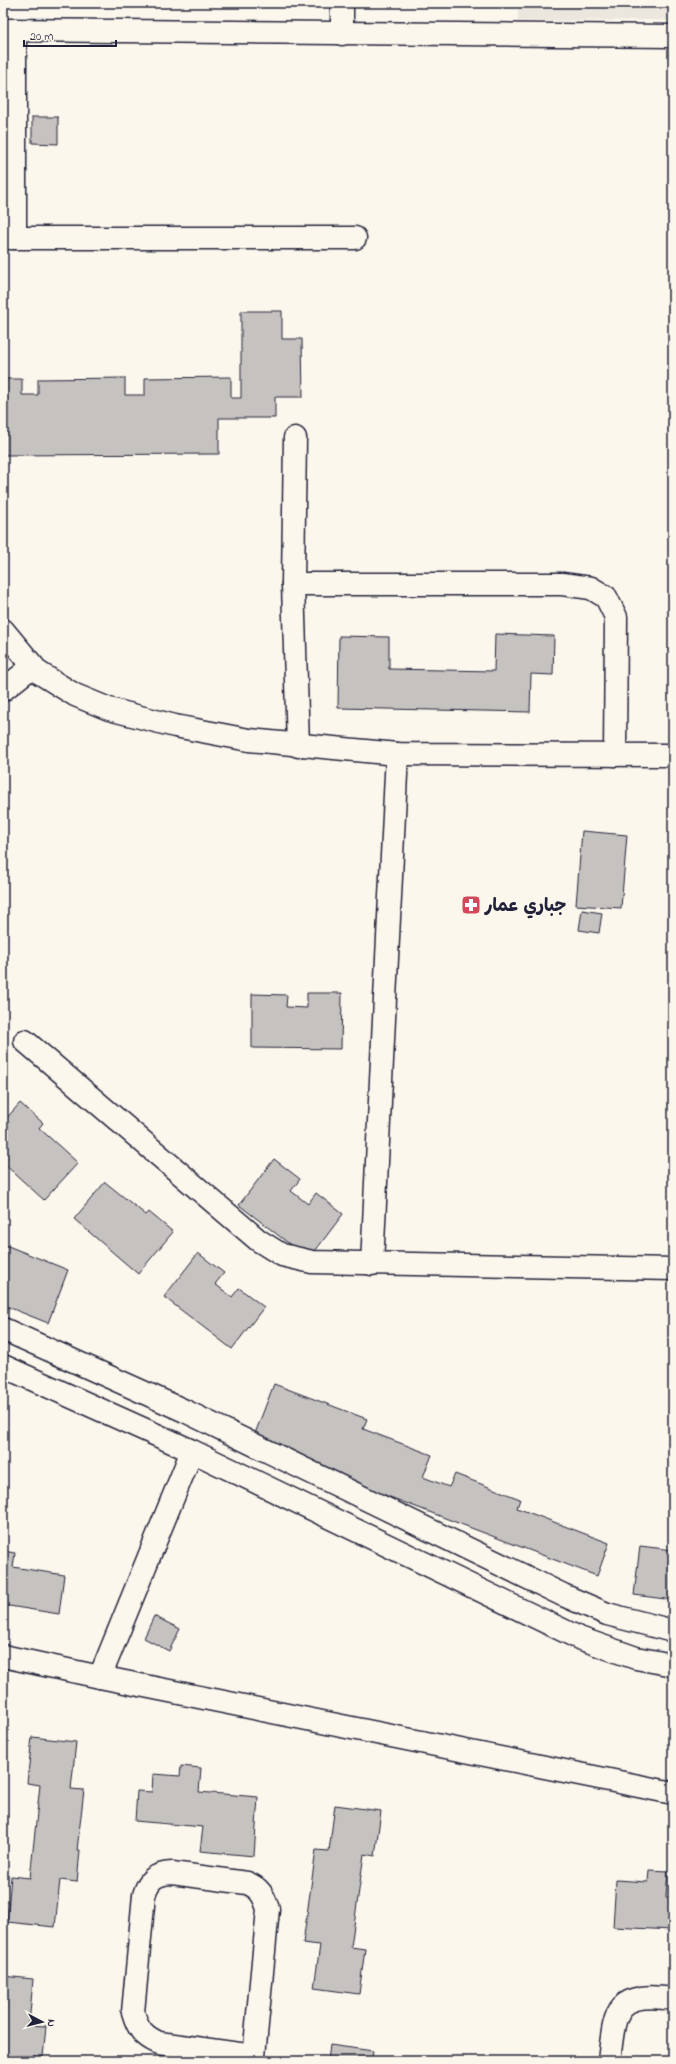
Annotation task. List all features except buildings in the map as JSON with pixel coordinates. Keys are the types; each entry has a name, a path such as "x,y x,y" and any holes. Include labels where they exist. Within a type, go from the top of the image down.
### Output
{"street":[{"path":"342,3 342,34"},
{"path":"355,238 9,238 9,30 673,36"},
{"path":"294,438 292,584 298,746"},
{"path":"292,584 562,584 591,588 606,597 616,617 616,755"},
{"path":"3,630 38,672 74,695 109,709 175,726 249,740 298,746 397,754 673,754"},
{"path":"3,690 33,666"},
{"path":"372,1264 397,754"},
{"path":"26,1041 258,1240 282,1255 312,1262 673,1269"},
{"path":"3,1328 185,1411 563,1595 607,1614 673,1631"},
{"path":"3,1366 192,1451 579,1638 636,1658 673,1665"},
{"path":"100,1677 192,1451"},
{"path":"3,1656 673,1793"},
{"path":"172,1873 247,1883 257,1887 264,1896 268,1909 254,2058 159,2043 146,2037 137,2026 133,2012 144,1895 147,1884 152,1878 162,1874 172,1873"},
{"path":"609,2061 613,2031 618,2010 632,1999 655,1996 673,1999"}],"shaded area":[{"path":"518,3 673,3 673,20 518,21"}],"place":[{"name":"جباري عمار","path":"471,905"}]}
